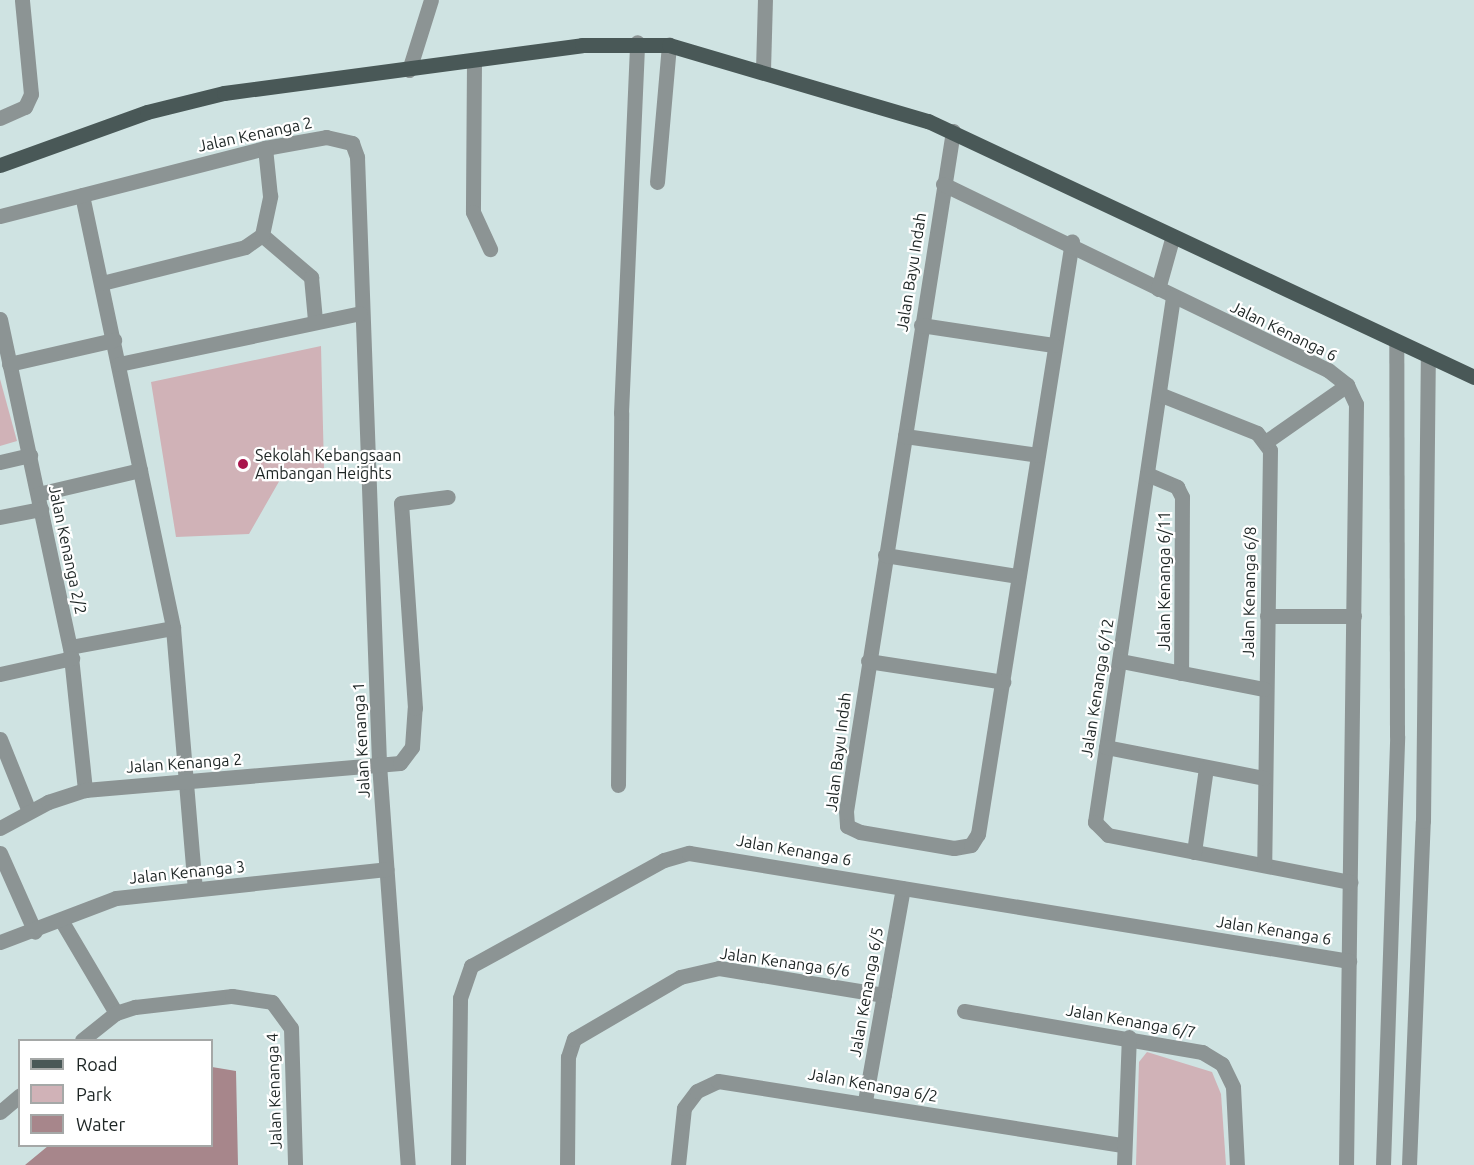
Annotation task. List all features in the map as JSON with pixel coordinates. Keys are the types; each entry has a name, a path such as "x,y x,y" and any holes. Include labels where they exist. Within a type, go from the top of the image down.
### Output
{"main road":[{"path":"0,165 147,112 224,93 638,42 669,45 763,70 953,131 1172,239 1474,377"}],"street":[{"path":"0,118 25,107 31,94 22,0"},
{"path":"409,70 431,0"},
{"path":"763,70 765,0"},
{"path":"618,785 621,413 638,42"},
{"path":"657,182 669,45"},
{"path":"474,61 473,212 490,249"},
{"name":"Jalan Bayu Indah","path":"953,131 868,661 847,826 954,848 971,845 978,834 1072,241"},
{"name":"Jalan Kenanga 2","path":"0,216 265,148 326,137 352,143 357,157 360,313"},
{"path":"102,283 245,247 262,235 270,196 265,148"},
{"name":"Jalan Kenanga 6","path":"458,1165 462,982 471,966 498,947 664,860 689,853 1349,960 1358,425 1347,385 1328,370 1173,297 1072,241 943,184"},
{"path":"82,195 173,628 189,781 195,888"},
{"path":"262,235 311,277 315,320"},
{"path":"1158,289 1172,239"},
{"name":"Jalan Kenanga 6/12","path":"1173,297 1121,661 1096,807 1100,830 1194,852 1350,882"},
{"path":"119,364 315,320 360,313"},
{"name":"Jalan Kenanga 1","path":"360,313 379,764 408,1165"},
{"name":"Jalan Kenanga 2/2","path":"0,324 71,652 86,790"},
{"path":"921,326 1054,345"},
{"path":"9,363 114,340"},
{"path":"1383,1165 1397,736 1396,342"},
{"path":"1409,1165 1423,821 1428,356"},
{"path":"1159,394 1267,441 1347,385"},
{"path":"905,436 1038,455"},
{"name":"Jalan Kenanga 6/8","path":"1264,864 1267,441"},
{"path":"0,462 30,455"},
{"path":"0,516 140,470"},
{"name":"Jalan Kenanga 6/11","path":"1147,474 1177,487 1182,497 1181,673"},
{"name":"Jalan Kenanga 2","path":"0,828 29,811 86,790 400,763 414,735 414,666 401,503 448,497"},
{"path":"885,555 1018,576"},
{"path":"1267,616 1354,615"},
{"path":"0,674 71,652 173,628"},
{"path":"868,661 1003,682"},
{"path":"1121,661 1264,689"},
{"path":"0,739 29,811"},
{"path":"1106,747 1264,778"},
{"path":"1194,852 1206,768"},
{"path":"0,854 35,932"},
{"name":"Jalan Kenanga 3","path":"0,942 35,932 116,898 386,869"},
{"name":"Jalan Kenanga 6/5","path":"865,1101 903,888"},
{"path":"61,920 116,1013 84,1039"},
{"path":"1346,1165 1349,960"},
{"name":"Jalan Kenanga 6/6","path":"567,1165 568,1057 574,1039 650,992 680,977 719,968 884,995"},
{"name":"Jalan Kenanga 4","path":"116,1013 232,996 272,1002 285,1013 291,1028 295,1165"},
{"name":"Jalan Kenanga 6/7","path":"964,1011 1130,1037 1202,1052 1222,1065 1237,1114 1237,1165"},
{"path":"1124,1165 1130,1037"},
{"name":"Jalan Kenanga 6/2","path":"678,1165 684,1108 697,1090 717,1081 865,1101 1124,1145"},
{"path":"0,1112 18,1097"}],"green space":[{"path":"321,346 324,468 285,471 249,534 176,537 151,382"},
{"path":"0,379 17,441 0,446"},
{"path":"1147,1052 1212,1072 1221,1094 1226,1165 1136,1165 1139,1062"}],"water":[{"path":"213,1067 236,1071 238,1165 25,1165 47,1147 213,1147"}],"place":[{"name":"Sekolah Kebangsaan Ambangan Heights","path":"243,464"}]}
